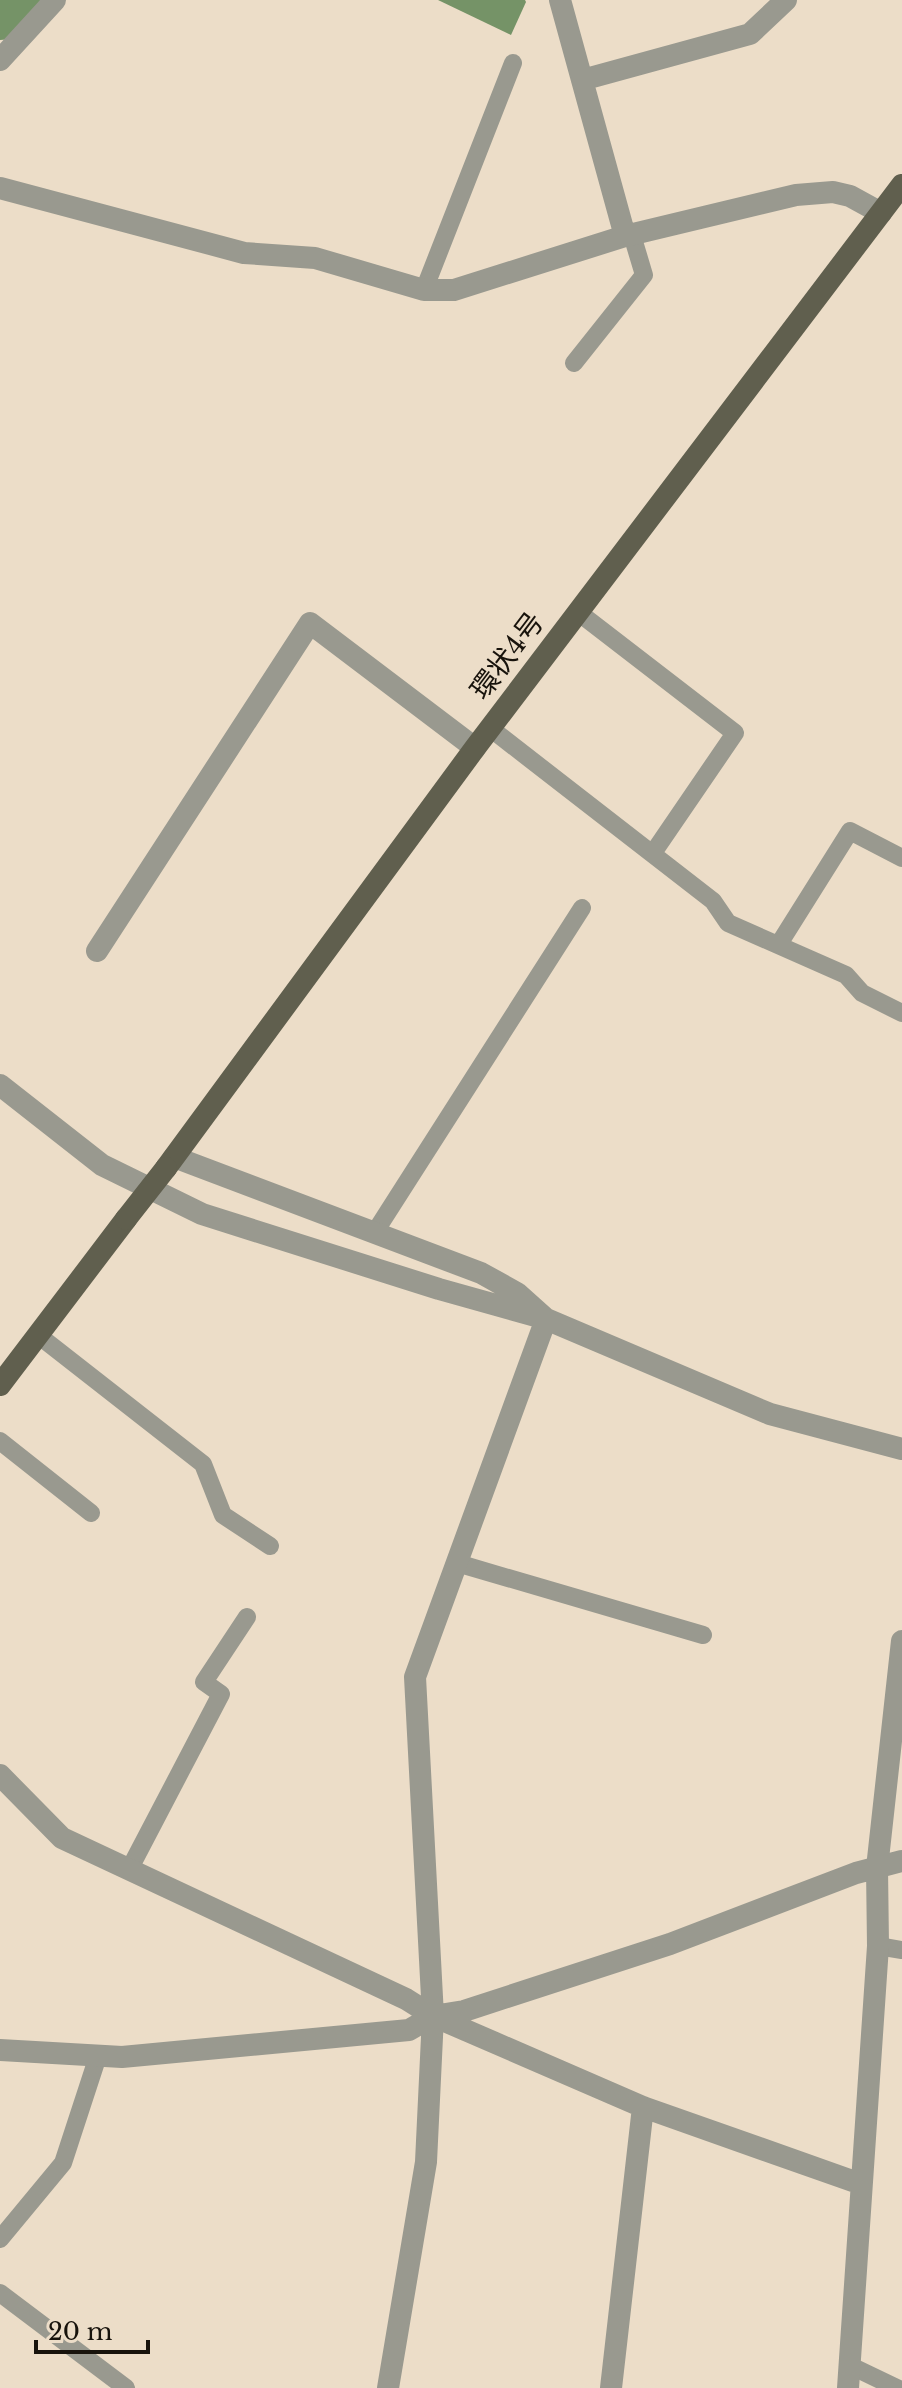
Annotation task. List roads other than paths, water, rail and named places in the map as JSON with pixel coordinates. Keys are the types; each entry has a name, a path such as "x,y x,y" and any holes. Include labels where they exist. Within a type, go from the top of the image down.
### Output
{"main road":[{"name":"環状4号","path":"38,1335 170,1162 490,728 902,185"},
{"path":"0,1385 38,1335"}],"street":[{"path":"0,60 55,0"},
{"path":"560,0 628,235"},
{"path":"582,80 750,34 786,0"},
{"path":"0,188 244,253 315,258 424,290 454,290 628,235 796,195 833,192 850,196 881,213"},
{"path":"97,951 310,623 475,748"},
{"path":"0,1085 102,1165 202,1214 439,1289 546,1319 770,1414 902,1449"},
{"path":"170,1162 375,1232 481,1273 517,1293 546,1319"},
{"path":"388,2388 426,2162 433,2016 415,1677 546,1319"},
{"path":"848,2388 878,1946 877,1868 902,1641"},
{"path":"0,1775 62,1838 406,1999 433,2016 643,2107 861,2184"},
{"path":"0,2050 122,2057 409,2030 433,2016 464,2011 670,1944 856,1873 902,1861"},
{"path":"611,2388 643,2107"}],"lane":[{"path":"424,290 513,63"},
{"path":"574,363 644,275 628,235"},
{"path":"578,612 735,733 653,853"},
{"path":"490,728 713,901 728,923 846,975 862,993 902,1013"},
{"path":"779,944 850,831 902,858"},
{"path":"375,1232 582,908"},
{"path":"38,1335 203,1464 223,1515 270,1546"},
{"path":"0,1441 91,1513"},
{"path":"457,1563 703,1635"},
{"path":"129,1870 221,1694 204,1682 247,1617"},
{"path":"878,1946 902,1950"},
{"path":"0,2239 63,2163 98,2056"},
{"path":"0,2293 126,2388"},
{"path":"849,2365 897,2388"}],"waterway":[{"path":"0,6 6,0"}]}
